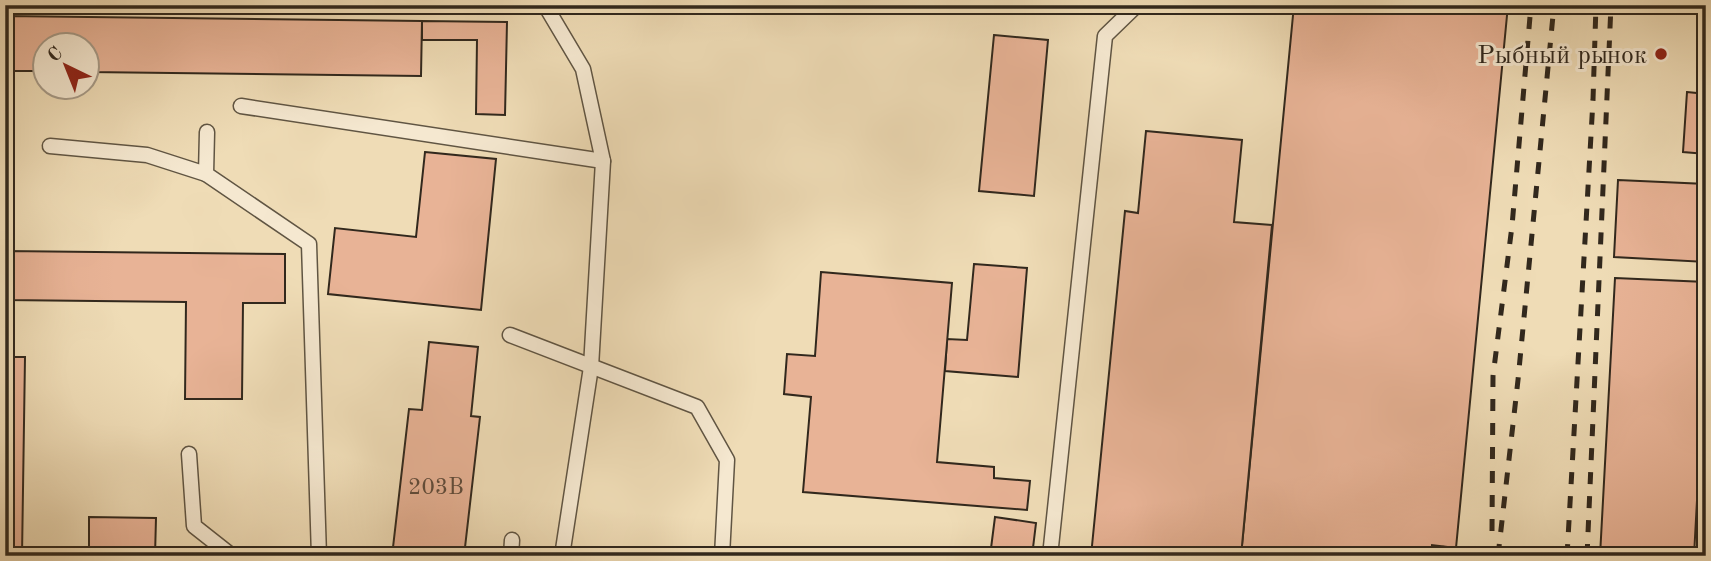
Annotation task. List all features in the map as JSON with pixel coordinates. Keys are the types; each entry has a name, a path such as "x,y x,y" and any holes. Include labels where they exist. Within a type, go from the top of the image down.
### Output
{"lane":[{"path":"545,5 583,69 603,162 591,367 562,556"},
{"path":"1049,556 1105,36 1137,5"},
{"path":"241,106 603,162"},
{"path":"206,174 207,132"},
{"path":"50,146 147,155 206,174 309,244 319,556"},
{"path":"510,335 697,407 727,460 722,556"},
{"path":"189,454 194,526 232,556"},
{"path":"511,556 512,540"}],"building":[{"path":"171,5 376,5 376,9"},
{"path":"376,5 421,5 421,9 376,9"},
{"path":"1294,5 1508,5 1456,548 1432,545 1431,556 1241,556"},
{"path":"5,16 422,21 421,76 102,72 102,32 32,32 32,71 5,71"},
{"path":"422,21 507,22 505,115 476,114 477,40 422,40"},
{"path":"994,35 1048,40 1034,196 979,191"},
{"path":"1687,92 1706,94 1706,154 1683,152"},
{"path":"1146,131 1242,140 1234,222 1272,225 1241,556 1091,556 1125,211 1138,213"},
{"path":"425,152 496,159 481,310 328,294 335,228 416,237"},
{"path":"1618,180 1706,184 1706,262 1614,257"},
{"path":"5,251 285,254 285,303 243,303 242,399 185,399 186,302 5,300"},
{"path":"974,264 1027,268 1018,377 945,371 947,339 967,340"},
{"path":"821,272 952,283 937,462 994,467 994,478 1030,481 1027,510 803,492 811,397 784,394 787,354 815,356"},
{"path":"1615,278 1706,282 1706,334 1694,556 1600,556"},
{"path":"429,342 478,347 471,416 480,417 464,556 392,556 409,409 422,410"},
{"path":"5,357 25,357 22,556 5,556"},
{"path":"89,517 156,518 155,556 89,556"},
{"path":"995,517 1036,523 1032,556 990,556"}],"railway":[{"path":"1492,531 1493,376 1512,226 1531,5"},
{"path":"1498,556 1518,380 1554,5"},
{"path":"1567,556 1596,5"},
{"path":"1587,556 1611,5"},
{"path":"1444,556 1445,546"}],"place":[{"name":"Рыбный рынок","path":"1661,54"}]}
